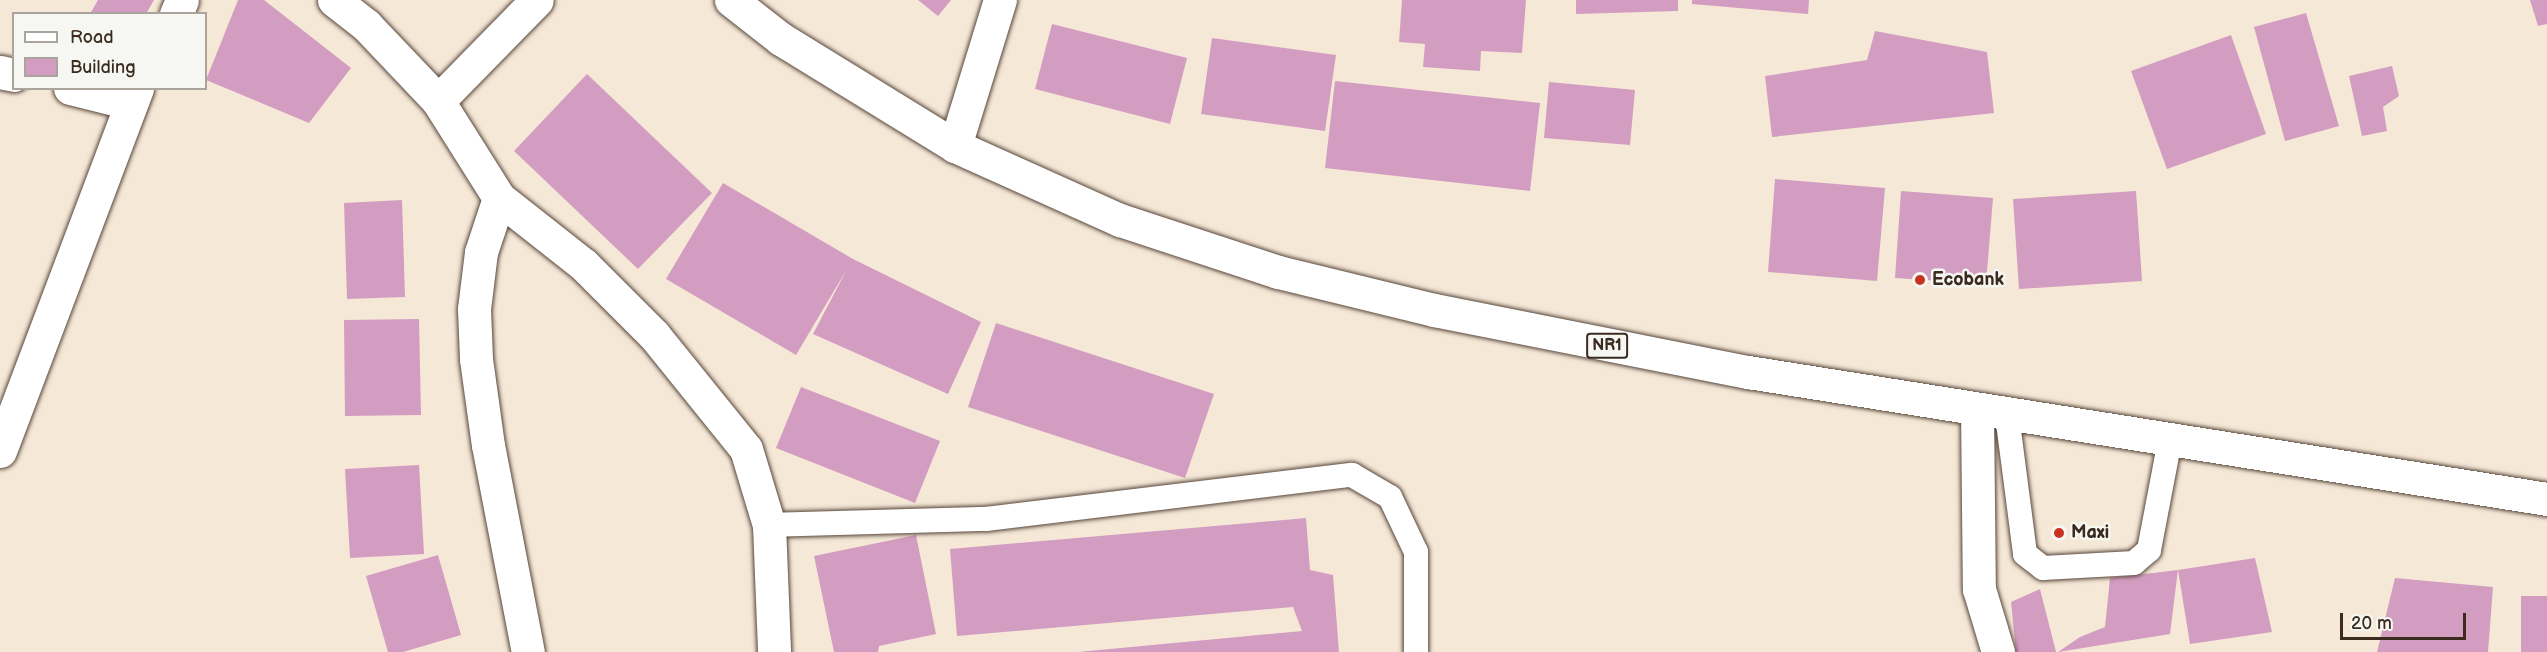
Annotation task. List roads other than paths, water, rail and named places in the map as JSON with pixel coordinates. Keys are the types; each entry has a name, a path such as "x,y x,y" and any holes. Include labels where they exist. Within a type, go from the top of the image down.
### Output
{"main road":[{"path":"334,0 366,25 438,101 499,198 583,264 692,378 746,449 769,525 774,652"},
{"path":"438,101 537,0"},
{"name":"NR1","path":"731,0 782,39 955,146 1120,220 1278,272 1585,342 1992,412 2547,500"},
{"path":"955,146 1000,0"},
{"path":"0,451 134,96 86,90"},
{"path":"499,198 481,252 474,309 476,359 488,445 528,652"},
{"path":"1992,412 1979,590 1998,652"}],"lane":[{"path":"1992,412 2025,554 2043,568 2134,563 2150,550 2170,440"},
{"path":"769,525 986,519 1352,475 1390,497 1416,552 1416,652"}],"place":[{"name":"Ecobank","path":"1920,280"},
{"name":"Maxi","path":"2059,533"}]}
